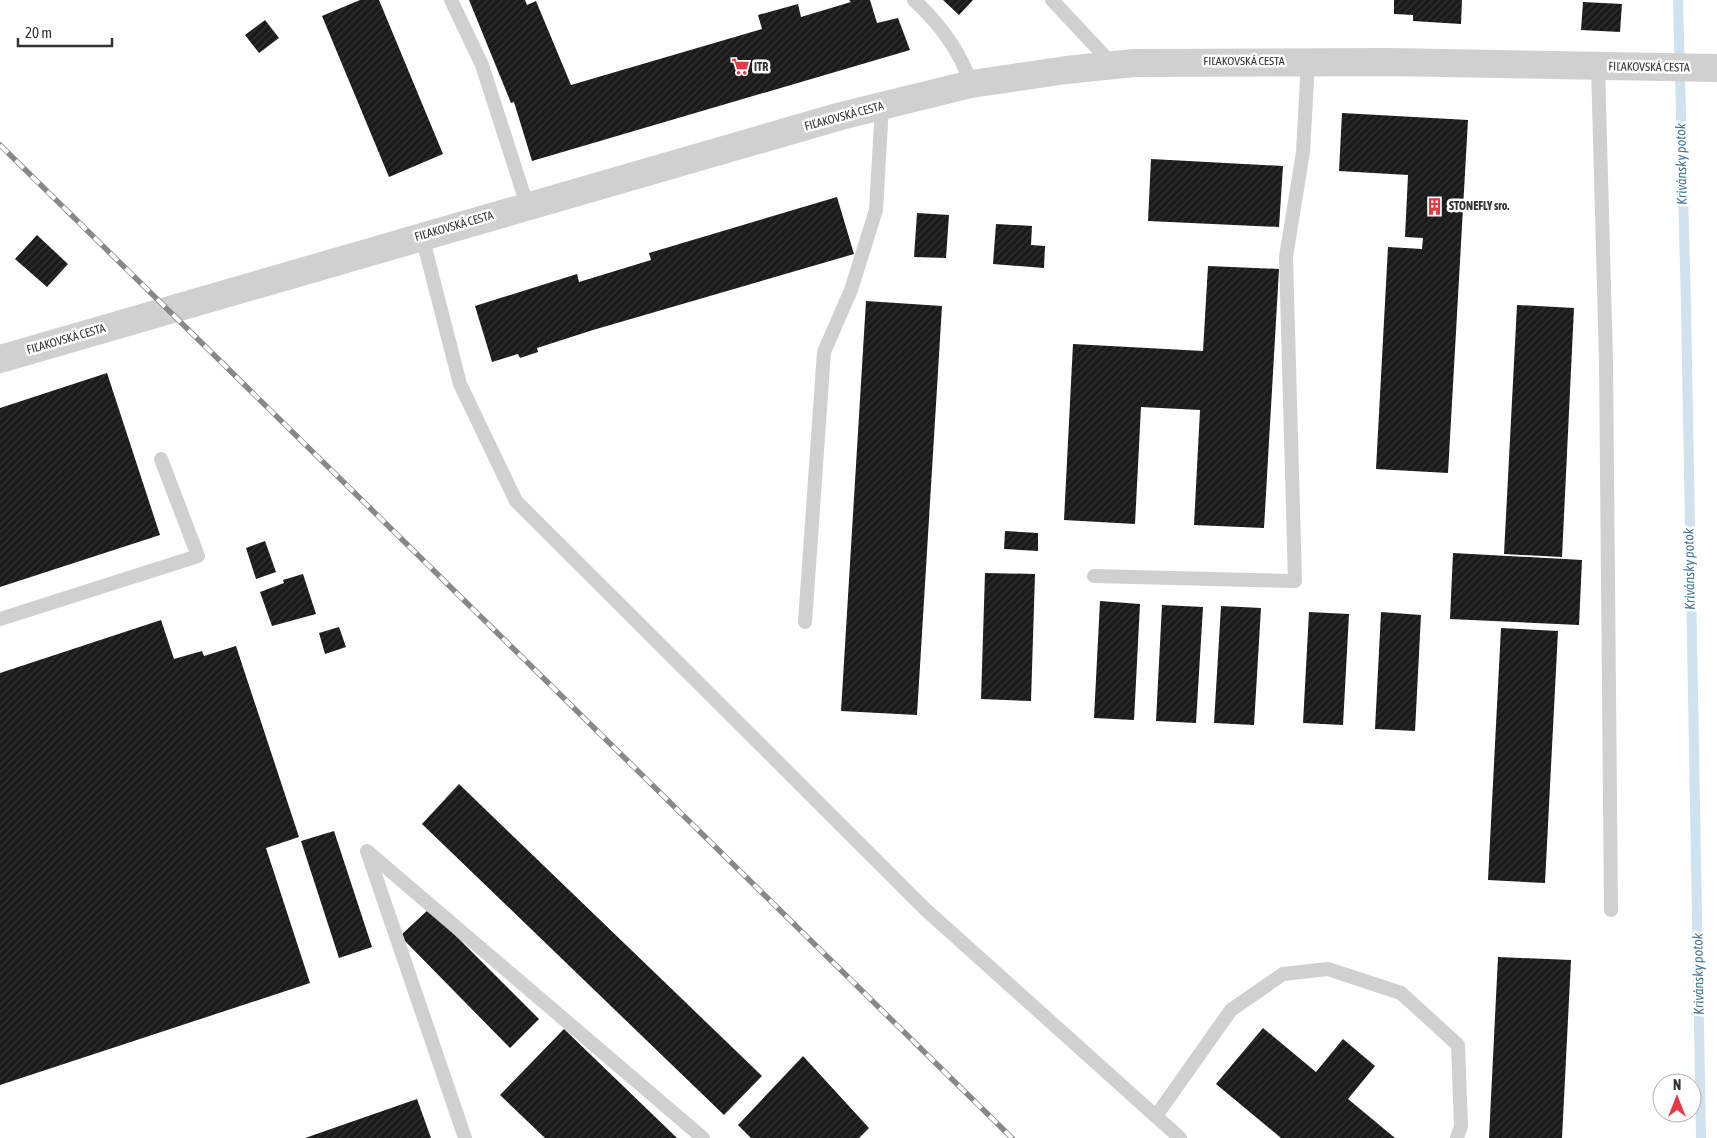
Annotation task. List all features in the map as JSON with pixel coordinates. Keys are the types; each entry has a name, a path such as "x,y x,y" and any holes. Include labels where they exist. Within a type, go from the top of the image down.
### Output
{"street":[{"name":"FIĽAKOVSKÁ CESTA","path":"0,358 527,205 882,106 971,84 1113,65 1203,61 1717,68"}],"lane":[{"path":"451,0 482,65 527,205"},
{"path":"914,0 937,21 964,62 971,84"},
{"path":"1052,0 1113,65"},
{"path":"1094,576 1295,581 1286,257 1303,152 1308,62"},
{"path":"1598,66 1606,362 1611,910"},
{"path":"804,622 824,352 851,290 876,210 882,106"},
{"path":"422,236 460,384 516,501 925,909 1180,1138"},
{"path":"0,619 198,556 161,458"},
{"path":"465,1138 366,851 703,1138"},
{"path":"1156,1116 1231,1010 1282,974 1328,969 1401,993 1458,1046 1461,1126 1457,1138"}],"building":[{"path":"360,0 379,0 443,154 389,177 322,16"},
{"name":"ITR","path":"469,0 525,0 527,5 536,1 571,85 762,29 758,15 798,4 801,17 851,2 849,0 870,0 877,23 898,18 910,50 532,161 514,102 511,103"},
{"path":"943,0 973,0 959,15"},
{"path":"1394,0 1462,0 1461,24 1413,21 1413,15 1394,14"},
{"path":"1583,2 1622,4 1620,32 1581,30"},
{"path":"265,20 279,38 259,53 245,35"},
{"path":"1342,113 1468,120 1448,473 1376,469 1388,247 1422,249 1423,238 1405,237 1408,175 1339,171"},
{"path":"1151,159 1283,166 1279,227 1148,221"},
{"path":"837,197 854,254 593,330 537,348 538,352 520,358 518,354 492,362 475,306 577,274 579,282 651,260 649,253"},
{"path":"917,213 949,215 946,258 914,257"},
{"path":"996,224 1032,226 1031,245 1045,246 1044,268 993,264"},
{"path":"37,235 68,264 47,287 15,259"},
{"path":"1208,266 1279,269 1264,528 1194,525 1200,410 1141,407 1135,524 1064,520 1073,344 1203,351"},
{"path":"866,301 942,306 917,715 841,711"},
{"path":"1517,305 1574,308 1562,557 1504,554"},
{"path":"107,373 160,535 0,587 0,408"},
{"path":"1005,531 1038,533 1038,551 1004,549"},
{"path":"265,541 276,572 256,579 246,548"},
{"path":"1453,553 1582,560 1579,625 1450,619"},
{"path":"985,573 1035,574 1031,701 981,699"},
{"path":"303,574 316,614 272,626 260,592 284,583 283,580"},
{"path":"1100,601 1140,604 1134,720 1094,718"},
{"path":"1162,605 1203,607 1196,723 1156,721"},
{"path":"1221,606 1261,608 1254,725 1214,723"},
{"path":"1309,612 1349,614 1343,725 1303,723"},
{"path":"1381,612 1421,615 1415,731 1375,729"},
{"path":"161,620 174,659 202,651 204,656 236,646 299,837 266,848 310,983 0,1085 0,673"},
{"path":"339,627 346,647 325,654 319,633"},
{"path":"1501,628 1558,631 1545,883 1488,880"},
{"path":"459,784 762,1076 724,1115 422,824"},
{"path":"334,831 372,947 339,958 301,841"},
{"path":"429,909 539,1019 510,1048 400,936"},
{"path":"1498,957 1571,960 1562,1138 1489,1138"},
{"path":"1263,1028 1316,1072 1343,1039 1375,1066 1348,1099 1395,1138 1281,1138 1216,1084"},
{"path":"564,1029 677,1138 545,1138 500,1095"},
{"path":"803,1056 869,1128 859,1138 751,1138 738,1125"},
{"path":"417,1099 431,1138 305,1138"}],"waterway":[{"name":"Krivánsky potok","path":"1678,0 1686,306 1701,1138"}],"railway":[{"path":"0,145 1012,1138"}],"place":[{"name":"ITR","path":"740,67"},
{"name":"STONEFLY sro.","path":"1435,206"}]}
